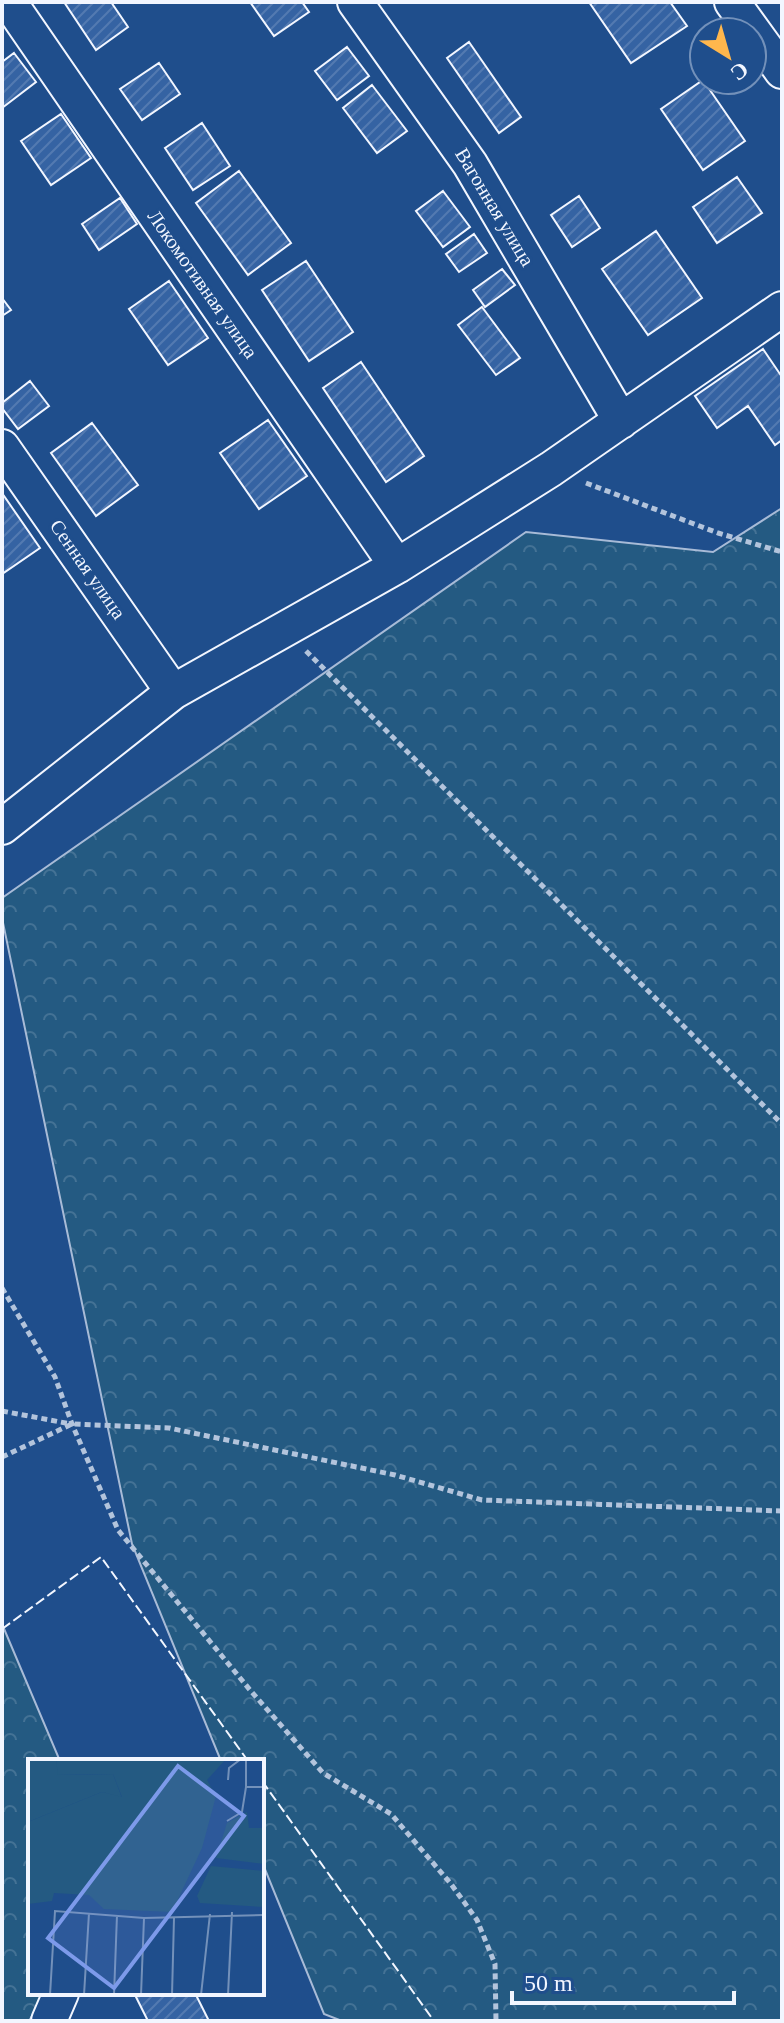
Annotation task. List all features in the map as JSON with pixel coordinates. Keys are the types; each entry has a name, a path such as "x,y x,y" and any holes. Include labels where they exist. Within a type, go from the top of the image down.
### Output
{"street":[{"name":"Локомотивная улица","path":"9,2 397,566"},
{"name":"Вагонная улица","path":"355,2 470,164 621,421"},
{"path":"732,2 782,71"},
{"path":"2,827 173,692 397,566 551,469 782,309"},
{"name":"Сенная улица","path":"2,447 173,692"},
{"path":"49,2021 60,1995"}],"path":[{"path":"551,469 718,533 782,552"},
{"path":"284,629 782,1124"},
{"path":"2,1288 55,1377 118,1530 323,1773 391,1814 451,1884 477,1920 495,1964 496,2021"},
{"path":"2,1411 72,1424 169,1428 395,1475 482,1500 782,1511"},
{"path":"2,1457 72,1424"}],"green space":[{"path":"782,508 782,2021 342,2021 324,2014 264,1867 264,1759 220,1759 132,1544 2,918 2,898 526,532 713,552"},
{"path":"2,1624 59,1759 28,1759 28,1995 45,1995 29,2021 2,2021"}],"building":[{"path":"64,2 111,2 128,27 96,50"},
{"path":"250,2 302,2 309,12 274,36"},
{"path":"589,2 670,2 687,26 631,63"},
{"path":"469,42 521,117 499,133 447,58"},
{"path":"347,47 369,76 337,100 315,71"},
{"path":"14,53 36,82 2,108 2,62"},
{"path":"159,63 180,94 142,120 120,89"},
{"path":"372,85 407,131 377,153 343,108"},
{"path":"688,90 688,96 714,96 745,141 703,170 661,109"},
{"path":"61,114 91,158 51,185 21,141"},
{"path":"202,123 230,166 193,190 165,148"},
{"path":"239,171 291,243 248,275 196,203"},
{"path":"737,177 762,213 717,243 693,207"},
{"path":"443,191 470,227 443,247 416,211"},
{"path":"579,196 600,228 572,247 551,215"},
{"path":"120,198 137,224 99,250 82,224"},
{"path":"656,231 702,298 648,335 602,269"},
{"path":"474,234 487,253 459,272 446,254"},
{"path":"306,261 353,332 309,361 262,290"},
{"path":"502,269 515,285 485,307 473,290"},
{"path":"169,281 208,338 168,365 129,309"},
{"path":"2,298 11,310 2,316"},
{"path":"482,307 520,358 496,375 458,325"},
{"path":"763,349 782,377 782,440 775,445 748,406 717,428 695,396"},
{"path":"361,362 424,456 386,482 323,388"},
{"path":"30,381 49,406 18,429 2,408 2,403"},
{"path":"268,420 307,476 259,509 220,453"},
{"path":"92,423 138,485 96,516 51,453"},
{"path":"2,493 40,548 2,574"},
{"path":"135,1995 196,1995 209,2021 148,2021"}],"fence":[{"path":"2,1629 101,1557 247,1759"},
{"path":"264,1784 434,2021"}]}
